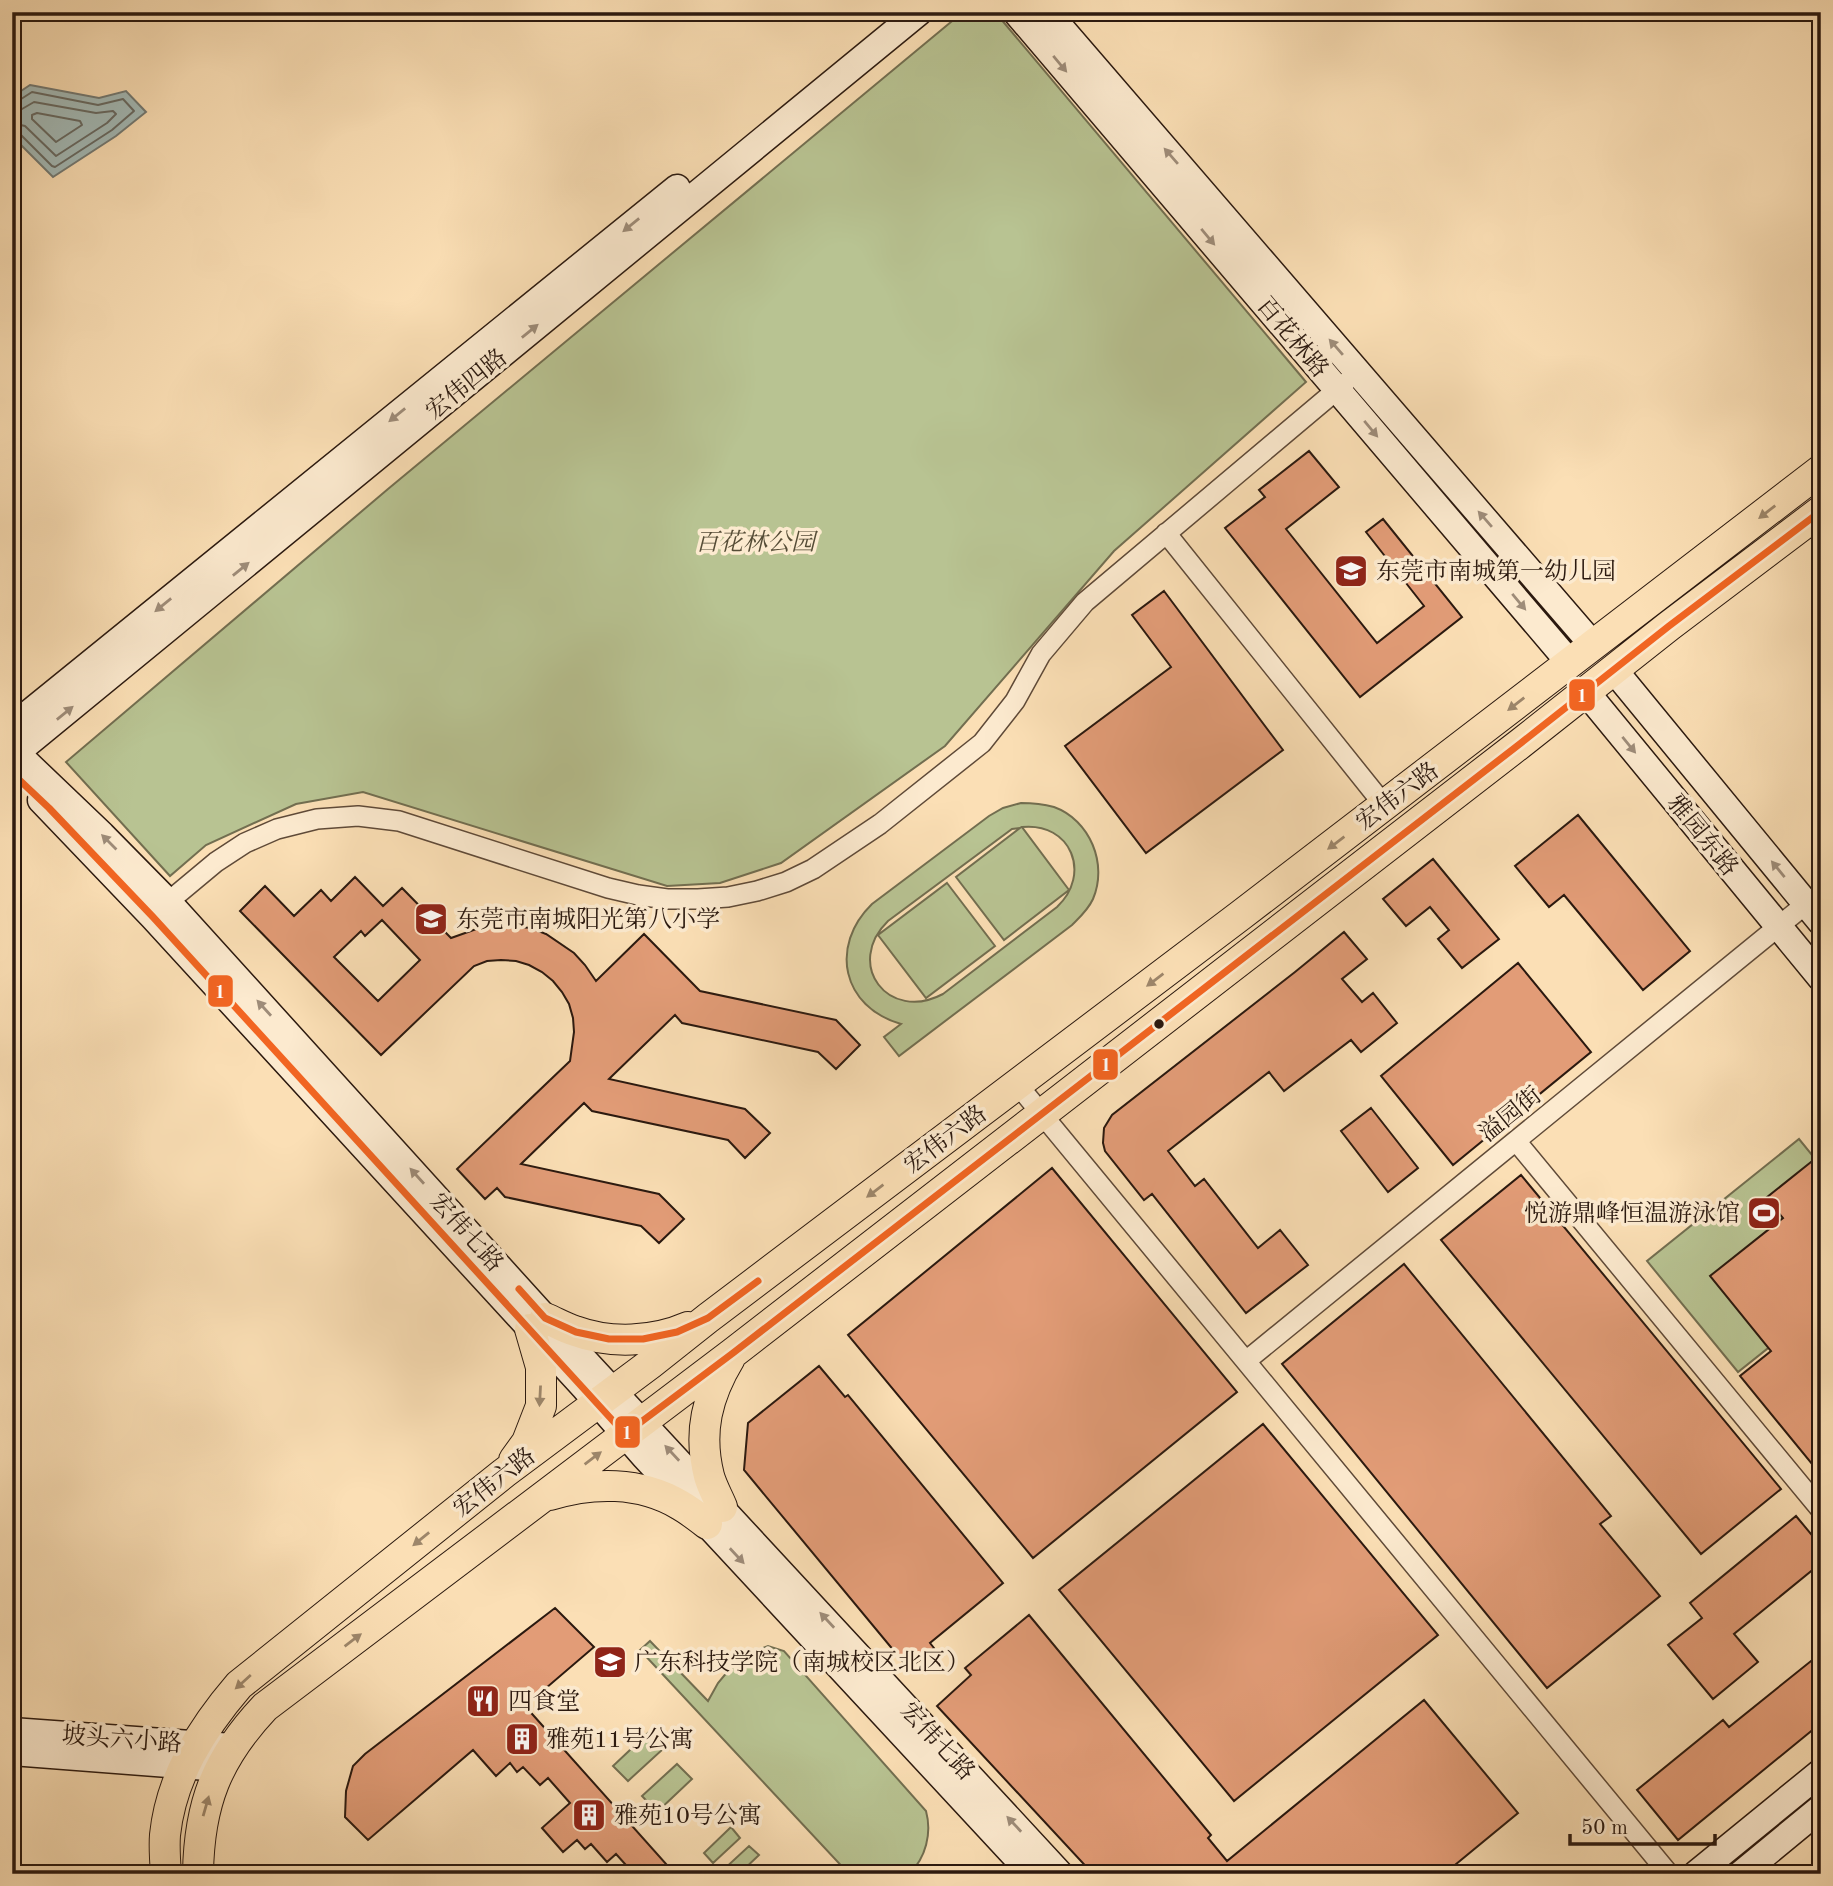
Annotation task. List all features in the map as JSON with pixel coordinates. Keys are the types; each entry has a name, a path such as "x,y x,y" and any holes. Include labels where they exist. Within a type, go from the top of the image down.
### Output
{"main road":[{"name":"宏伟六路","path":"166,1874 165,1837 176,1788 190,1754 215,1713 239,1685 503,1473 1384,806 1821,470"},
{"name":"宏伟六路","path":"198,1874 198,1844 210,1793 226,1758 247,1726 265,1707 733,1353 1821,511"},
{"path":"503,1473 527,1442 541,1406 538,1323 609,1339 643,1339 677,1332 708,1318"},
{"path":"540,1498 574,1488 609,1485 645,1490 715,1515 704,1445 706,1412 716,1381 733,1353"}],"street":[{"name":"宏伟四路","path":"13,751 893,12"},
{"name":"宏伟四路","path":"13,751 919,12"},
{"name":"百花林路","path":"1016,12 1337,389 1582,654"},
{"name":"百花林路","path":"1047,12 1357,372 1582,654"},
{"path":"168,902 216,862 245,843 278,829 317,819 358,816 399,821 608,888 638,895 667,899 728,897 786,882 813,869 880,824 982,743 1015,701 1041,654 1085,602 1357,372"},
{"path":"1166,533 1384,806"},
{"name":"雅园东路","path":"1614,670 1813,913"},
{"name":"雅园东路","path":"1586,692 1821,978"},
{"name":"宏伟七路","path":"13,751 168,902 538,1323"},
{"name":"宏伟七路","path":"13,751 58,817 634,1427 1032,1874"},
{"name":"溢园街","path":"1246,1361 1779,926 1813,913"},
{"path":"1017,1084 1669,1874"},
{"path":"1516,1141 1821,1510"},
{"name":"宏伟七路","path":"715,1515 1060,1874"},
{"name":"坡头六小路","path":"12,1731 226,1758"},
{"name":"坡头六小路","path":"12,1752 190,1754"},
{"path":"1696,1874 1821,1772"},
{"path":"1741,1874 1821,1808"}],"green space":[{"name":"百花林公园","path":"963,12 995,12 1306,382 1114,551 945,746 781,863 720,883 667,886 363,792 296,804 206,845 170,876 66,762 388,489"},
{"path":"1021,803 1046,805 1067,813 1077,822 1093,845 1097,858 1097,886 1093,899 1072,925 899,1056 884,1037 901,1024 881,1016 866,1004 855,990 848,973 850,938 858,921 872,904 1003,808","holes":["1022,827 1039,828 1064,841 1074,866 1073,880 1068,894 1057,907 943,994 923,1001 905,1001 890,995 878,985 872,971 870,955 875,938 888,921 1012,829 1020,828 956,877 1004,940 1069,890"]},
{"path":"947,883 995,946 926,998 878,935"},
{"name":"悦游鼎峰恒温游泳馆","path":"1799,1139 1821,1166 1821,1306 1738,1372 1647,1261"},
{"path":"650,1641 708,1701 728,1671 748,1654 768,1646 784,1651 926,1811 928,1836 915,1868 909,1874 849,1874 640,1650"},
{"path":"648,1733 663,1749 628,1781 613,1766"},
{"path":"677,1764 692,1779 657,1812 642,1796"},
{"path":"731,1827 740,1838 713,1863 704,1853"},
{"path":"749,1846 759,1855 739,1874 725,1874 722,1871"}],"water":[{"path":"30,85 99,98 126,91 146,112 116,136 53,177 12,136 12,97"}],"building":[{"path":"1309,451 1339,487 1286,529 1377,643 1424,606 1366,532 1383,519 1462,617 1360,697 1225,528 1265,497 1259,490"},
{"path":"1164,591 1283,750 1146,853 1065,746 1171,667 1132,615"},
{"path":"1578,815 1690,951 1643,990 1564,895 1549,907 1515,866"},
{"path":"1433,859 1499,939 1462,968 1438,939 1449,930 1430,907 1406,926 1383,899"},
{"path":"355,877 383,906 402,888 451,938 482,927 498,925 531,928 546,934 574,953 596,981 644,934 700,991 836,1020 860,1045 836,1069 818,1052 682,1023 675,1015 609,1079 745,1109 770,1133 745,1158 728,1140 592,1111 584,1103 521,1164 659,1194 684,1219 659,1243 641,1226 505,1197 497,1188 485,1199 457,1169 570,1061 574,1032 569,1004 553,981 529,965 516,961 487,961 474,966 381,1055 240,911 265,886 294,916 321,890 331,901","holes":["382,920 420,960 378,1001 334,957 361,931 365,936"]},
{"path":"1344,932 1367,959 1342,979 1362,1002 1373,993 1397,1023 1361,1052 1351,1040 1284,1091 1269,1072 1168,1151 1195,1186 1204,1179 1258,1248 1280,1230 1308,1265 1246,1313 1152,1194 1144,1200 1105,1151 1104,1128 1112,1115"},
{"path":"1518,963 1591,1052 1453,1165 1381,1076"},
{"path":"1371,1108 1418,1168 1388,1192 1341,1131"},
{"path":"1821,1154 1821,1475 1740,1376 1771,1351 1710,1276 1783,1218 1766,1198"},
{"path":"1052,1168 1237,1392 1033,1558 848,1335"},
{"path":"1521,1175 1781,1489 1701,1554 1441,1240"},
{"path":"1404,1264 1611,1516 1600,1524 1660,1596 1547,1688 1282,1364"},
{"path":"819,1366 845,1397 848,1395 1003,1583 930,1643 934,1648 909,1669 744,1470 748,1423"},
{"path":"1263,1424 1438,1635 1234,1801 1059,1590"},
{"path":"1796,1516 1821,1546 1821,1563 1734,1634 1758,1662 1713,1699 1668,1645 1702,1618 1690,1603"},
{"name":"四食堂","path":"555,1608 594,1647 525,1706 675,1874 634,1874 616,1854 607,1862 591,1844 585,1849 577,1840 563,1852 542,1828 570,1803 548,1778 540,1785 523,1767 517,1772 510,1763 496,1776 473,1750 368,1840 345,1817 346,1791 353,1766"},
{"path":"1029,1615 1211,1835 1208,1838 1227,1861 1424,1700 1518,1813 1444,1874 1093,1874 937,1706 971,1675 965,1668"},
{"path":"1821,1653 1821,1723 1678,1840 1637,1790 1723,1720 1729,1727"}],"transit line":[{"name":"1","path":"12,773 153,917 625,1434 1821,511"},
{"name":"1","path":"519,1289 545,1318 576,1332 609,1339 643,1339 677,1332 708,1318 758,1281"}],"place":[{"name":"东莞市南城第一幼儿园","path":"1351,571"},
{"name":"东莞市南城阳光第八小学","path":"431,919"},
{"name":"悦游鼎峰恒温游泳馆","path":"1764,1213"},
{"name":"广东科技学院（南城校区北区）","path":"610,1662"},
{"name":"四食堂","path":"483,1701"},
{"name":"雅苑11号公寓","path":"522,1739"},
{"name":"雅苑10号公寓","path":"589,1815"}]}
